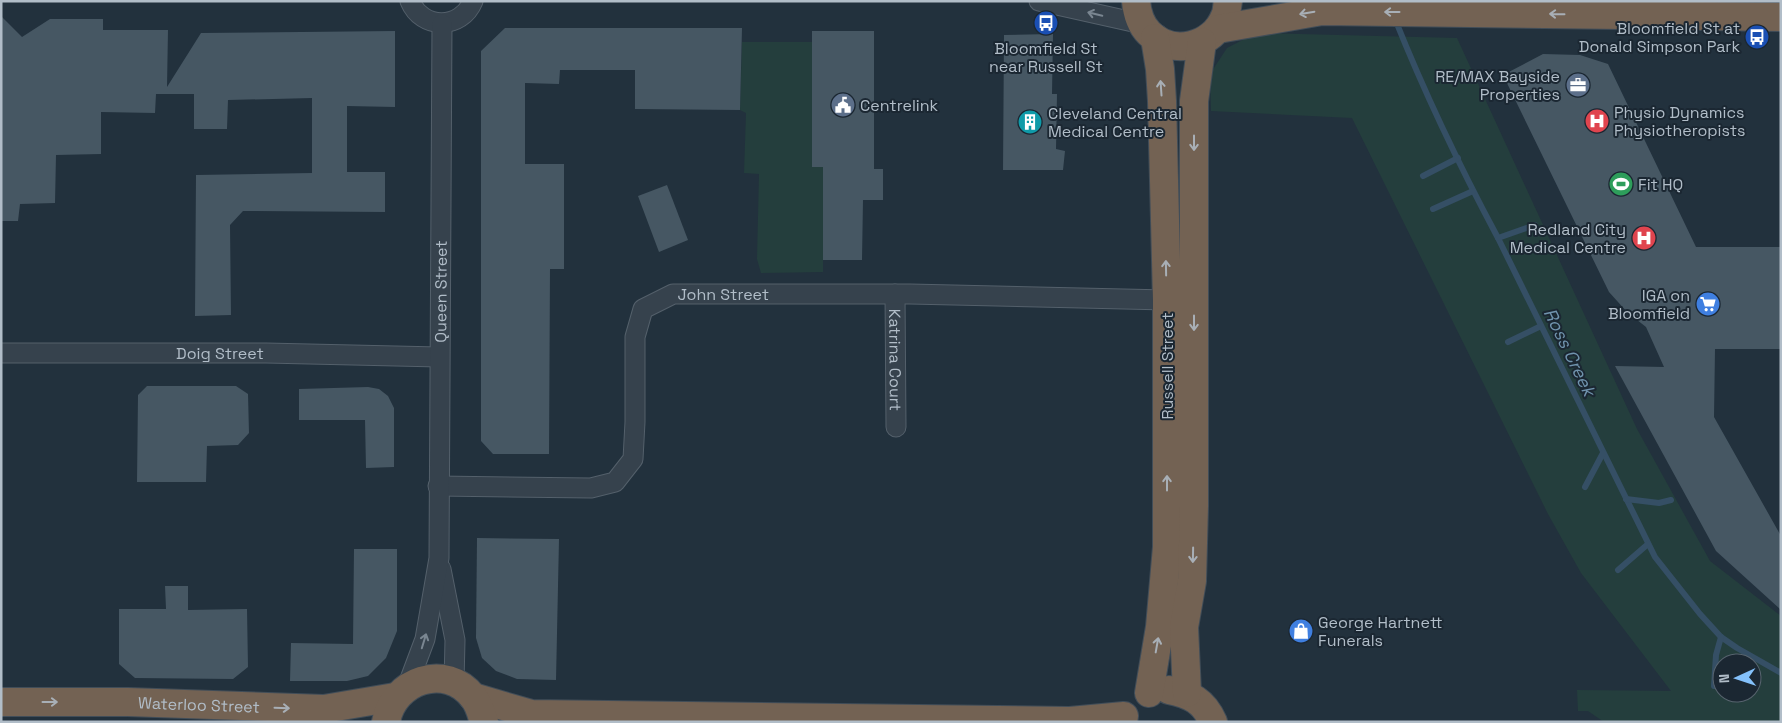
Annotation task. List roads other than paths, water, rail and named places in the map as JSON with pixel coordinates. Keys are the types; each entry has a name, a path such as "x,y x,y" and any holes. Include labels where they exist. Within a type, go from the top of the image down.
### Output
{"highway":[{"name":"Russell Street","path":"1187,693 1184,627 1192,581 1194,506 1194,101 1210,36 1225,16 1228,1"},
{"path":"1144,21 1166,44 1178,47 1190,46 1210,36 1322,11 1781,17"},
{"name":"Russell Street","path":"1144,21 1160,69 1166,300 1167,547 1160,627 1149,693"},
{"name":"Waterloo Street","path":"1,702 128,702 324,709 396,702 422,680 438,679 464,690"},
{"path":"464,690 531,714 1070,721 1123,719 1134,702 1149,693 1165,690 1187,693 1201,703 1217,721"},
{"path":"464,690 480,709 484,722"}],"street":[{"path":"410,1 421,17 431,22 442,24 453,22 462,16 470,8 473,1"},
{"path":"1039,1 1144,21"},
{"name":"Queen Street","path":"396,702 425,639 438,558 442,24"},
{"name":"John Street","path":"438,486 590,488 615,482 633,458 635,337 643,308 673,294 895,294 1166,300"},
{"name":"Katrina Court","path":"895,294 896,427"},
{"name":"Doig Street","path":"1,353 266,353 439,357"},
{"name":"Queen Street","path":"438,558 464,690"}],"waterway":[{"name":"Ross Creek","path":"1395,19 1418,75 1457,157 1655,557 1700,614 1721,637 1781,673"},
{"path":"1423,176 1458,158"},
{"path":"1433,209 1473,191"},
{"path":"1498,238 1535,225"},
{"path":"1508,342 1541,326"},
{"path":"1585,487 1603,453"},
{"path":"1626,499 1659,503 1671,500"},
{"path":"1618,570 1648,544"},
{"path":"1717,653 1721,637"}],"place":[{"name":"Bloomfield St near Russell St","path":"1046,23"},
{"name":"Bloomfield St at Donald Simpson Park","path":"1757,37"},
{"name":"RE/MAX Bayside Properties","path":"1578,85"},
{"name":"Centrelink","path":"843,105"},
{"name":"Physio Dynamics Physiotheropists","path":"1597,121"},
{"name":"Cleveland Central Medical Centre","path":"1030,122"},
{"name":"Fit HQ","path":"1621,184"},
{"name":"Redland City Medical Centre","path":"1644,238"},
{"name":"IGA on Bloomfield","path":"1708,304"},
{"name":"George Hartnett Funerals","path":"1301,631"}]}
